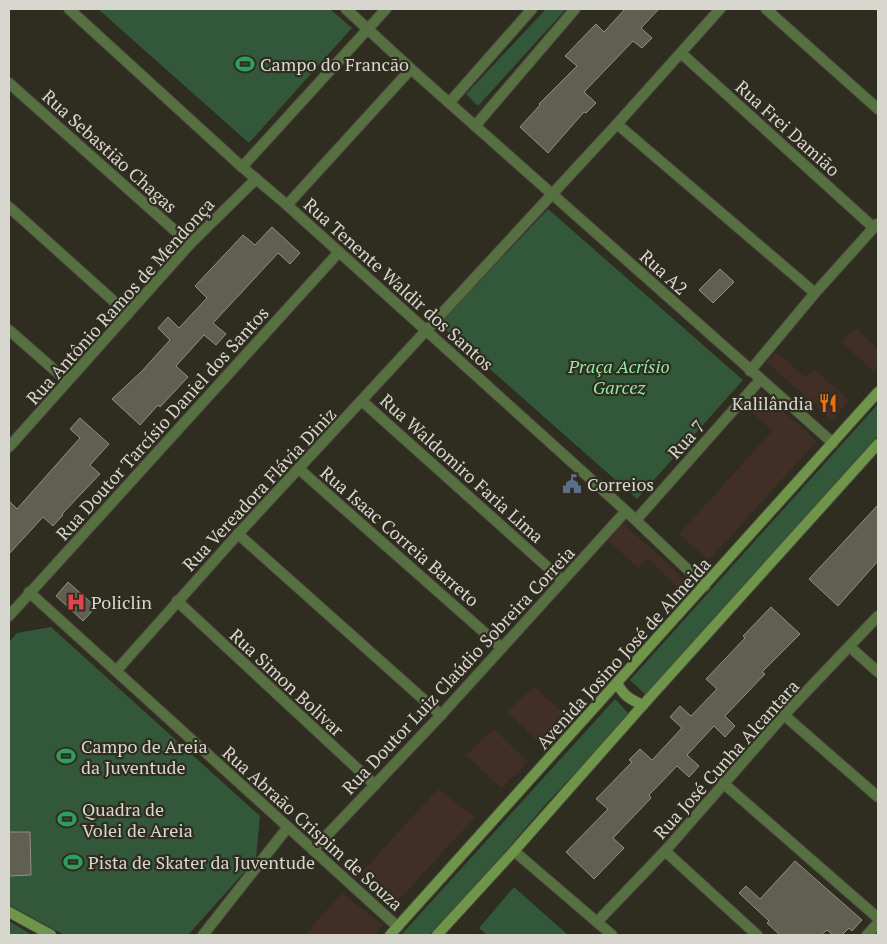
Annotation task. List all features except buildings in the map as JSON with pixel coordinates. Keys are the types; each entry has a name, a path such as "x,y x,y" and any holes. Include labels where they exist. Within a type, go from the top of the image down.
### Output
{"main road":[{"name":"Avenida Josino José de Almeida","path":"390,935 878,392"},
{"path":"437,935 878,444"},
{"path":"617,682 625,695 643,705"},
{"path":"9,912 51,935"}],"street":[{"name":"Rua Tenente Waldir dos Santos","path":"69,9 636,520 705,586"},
{"name":"Rua A2","path":"346,9 449,103 832,443"},
{"path":"242,166 386,9"},
{"path":"449,103 532,9"},
{"path":"475,126 575,9"},
{"name":"Rua Vereadora Flávia Diniz","path":"116,671 238,534 617,124 720,9"},
{"path":"766,9 878,109"},
{"name":"Rua Frei Damião","path":"681,53 876,226"},
{"path":"288,205 411,69"},
{"name":"Rua Sebastião Chagas","path":"9,83 190,244"},
{"path":"617,124 815,293"},
{"name":"Rua Antônio Ramos de Mendonça","path":"9,447 190,244 256,179"},
{"path":"9,207 128,314"},
{"path":"750,371 815,293 876,226"},
{"name":"Rua Doutor Tarcísio Daniel dos Santos","path":"9,616 339,252"},
{"path":"9,330 67,381"},
{"name":"Rua 7","path":"636,520 760,380"},
{"name":"Rua Waldomiro Faria Lima","path":"362,401 562,580"},
{"name":"Rua Isaac Correia Barreto","path":"299,469 502,648"},
{"name":"Rua Doutor Luiz Claúdio Sobreira Correia","path":"313,850 441,715 626,511"},
{"path":"238,534 441,715"},
{"name":"Rua Abraão Crispim de Souza","path":"29,592 398,927"},
{"name":"Rua Simon Bolivar","path":"177,601 375,786"},
{"name":"Rua José Cunha Alcantara","path":"597,922 665,851 784,715 878,616"},
{"path":"850,647 878,672"},
{"path":"784,715 878,797"},
{"path":"724,783 878,918"},
{"path":"203,935 288,827"},
{"path":"514,851 612,935"},
{"path":"665,851 757,935"},
{"path":"867,935 878,923"}],"shaded area":[{"path":"856,328 878,349 878,367 874,372 841,341"},
{"path":"776,352 805,377 815,369 849,400 832,421 767,362"},
{"path":"760,391 817,441 709,560 679,534 772,431 746,406"},
{"path":"623,523 685,580 678,587 648,559 638,568 606,538"},
{"path":"534,686 568,718 541,744 507,712"},
{"path":"494,729 528,762 501,788 466,755"},
{"path":"438,789 475,817 394,905 360,874"},
{"path":"342,893 383,925 374,935 305,935"}],"green space":[{"path":"98,9 330,9 352,28 249,143"},
{"path":"546,9 566,9 478,106 466,94"},
{"name":"Praça Acrísio Garcez","path":"548,209 743,380 637,499 439,324"},
{"path":"878,404 878,436 646,695 630,680"},
{"path":"51,627 260,816 256,859 188,935 64,935 9,905 9,642 17,633"},
{"path":"615,699 630,715 546,804 487,873 429,935 401,935"},
{"path":"514,887 568,935 487,935 479,928"},
{"path":"9,921 32,935 9,935"}],"place":[{"name":"Campo do Francão","path":"245,64"},
{"name":"Kalilândia","path":"828,403"},
{"name":"Correios","path":"572,484"},
{"name":"Policlin","path":"76,602"},
{"name":"Campo de Areia da Juventude","path":"66,756"},
{"name":"Quadra de Volei de Areia","path":"67,819"},
{"name":"Pista de Skater da Juventude","path":"73,862"}]}
